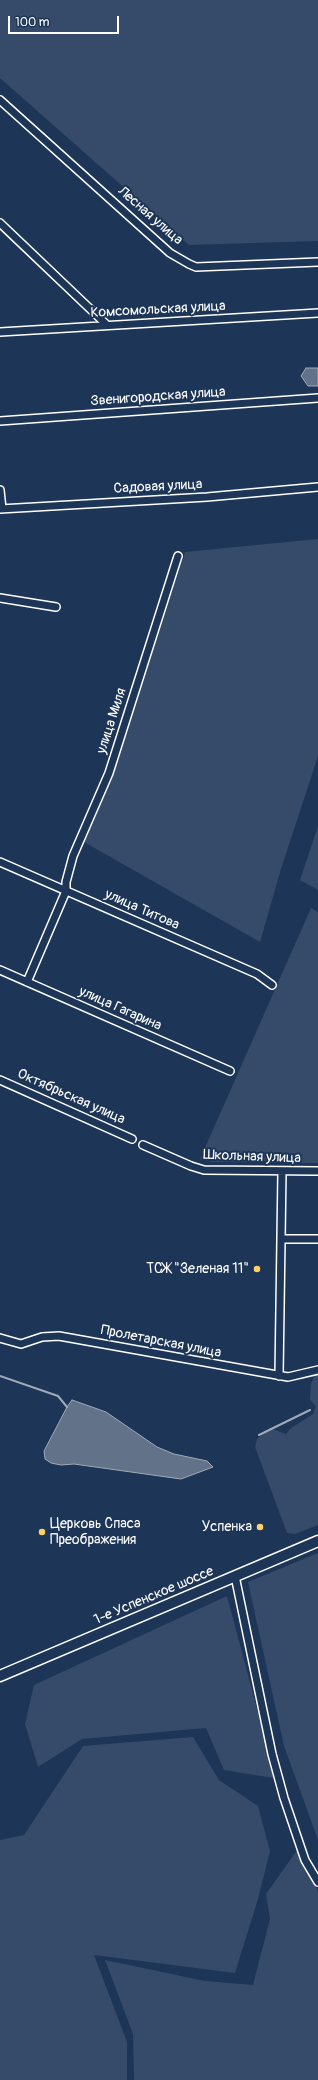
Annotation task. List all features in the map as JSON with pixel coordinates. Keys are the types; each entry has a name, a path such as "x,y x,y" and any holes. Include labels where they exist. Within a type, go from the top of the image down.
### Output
{"main road":[{"name":"1-е Успенское шоссе","path":"0,1676 318,1541"}],"street":[{"name":"Лесная улица","path":"0,100 170,253 190,264 196,267 318,262"},
{"path":"0,223 108,326"},
{"name":"Комсомольская улица","path":"0,332 318,313"},
{"name":"Звенигородская улица","path":"0,421 318,398"},
{"name":"Садовая улица","path":"1,509 207,497 318,487"},
{"path":"0,490 1,509"},
{"name":"улица Миля","path":"27,982 66,891 66,882 73,856 109,773 178,556"},
{"path":"0,598 56,607"},
{"name":"улица Титова","path":"0,862 257,974 272,985"},
{"name":"улица Гагарина","path":"1,972 27,982 230,1072"},
{"name":"Октябрьская улица","path":"0,1080 132,1139"},
{"name":"Школьная улица","path":"143,1145 191,1166 204,1170 318,1171"},
{"path":"279,1376 282,1171"},
{"path":"282,1239 318,1239"},
{"name":"Пролетарская улица","path":"0,1338 21,1344 42,1337 59,1336 288,1377 318,1370"},
{"path":"235,1576 278,1776 305,1860 318,1882"}],"shaded area":[{"path":"0,0 318,0 318,241 189,245 0,78"},
{"path":"306,368 318,368 318,386 308,386 301,376"},
{"path":"318,539 318,756 281,869 260,942 84,842 113,776 185,552"},
{"path":"318,826 318,890 300,880"},
{"path":"311,908 318,912 318,1163 211,1162 200,1159"},
{"path":"318,1374 318,1525 295,1534 287,1533 255,1447 257,1439 270,1428 286,1434 291,1428 313,1414 316,1406 310,1400 311,1384 314,1376"},
{"path":"72,1400 106,1412 157,1447 174,1454 207,1461 213,1467 181,1479 74,1464 61,1465 51,1463 45,1459 44,1451"},
{"path":"318,1553 318,1840 284,1746 248,1582"},
{"path":"227,1596 269,1754 280,1779 224,1770 206,1728 82,1739 38,1767 25,1724 34,1685"},
{"path":"193,1737 219,1780 258,1806 270,1851 258,1899 235,1973 94,1955 127,2042 127,2080 0,2080 0,1840 24,1835 83,1746"},
{"path":"298,1849 318,1891 318,2080 134,2080 133,2034 105,1960 205,1981 253,1985 270,1919 266,1894"}],"waterway":[{"path":"0,1376 58,1396 67,1407"},
{"path":"259,1435 310,1410"}],"place":[{"name":"ТСЖ \"Зеленая 11\"","path":"257,1269"},
{"name":"Успенка","path":"260,1527"},
{"name":"Церковь Спаса Преображения","path":"42,1532"}]}
